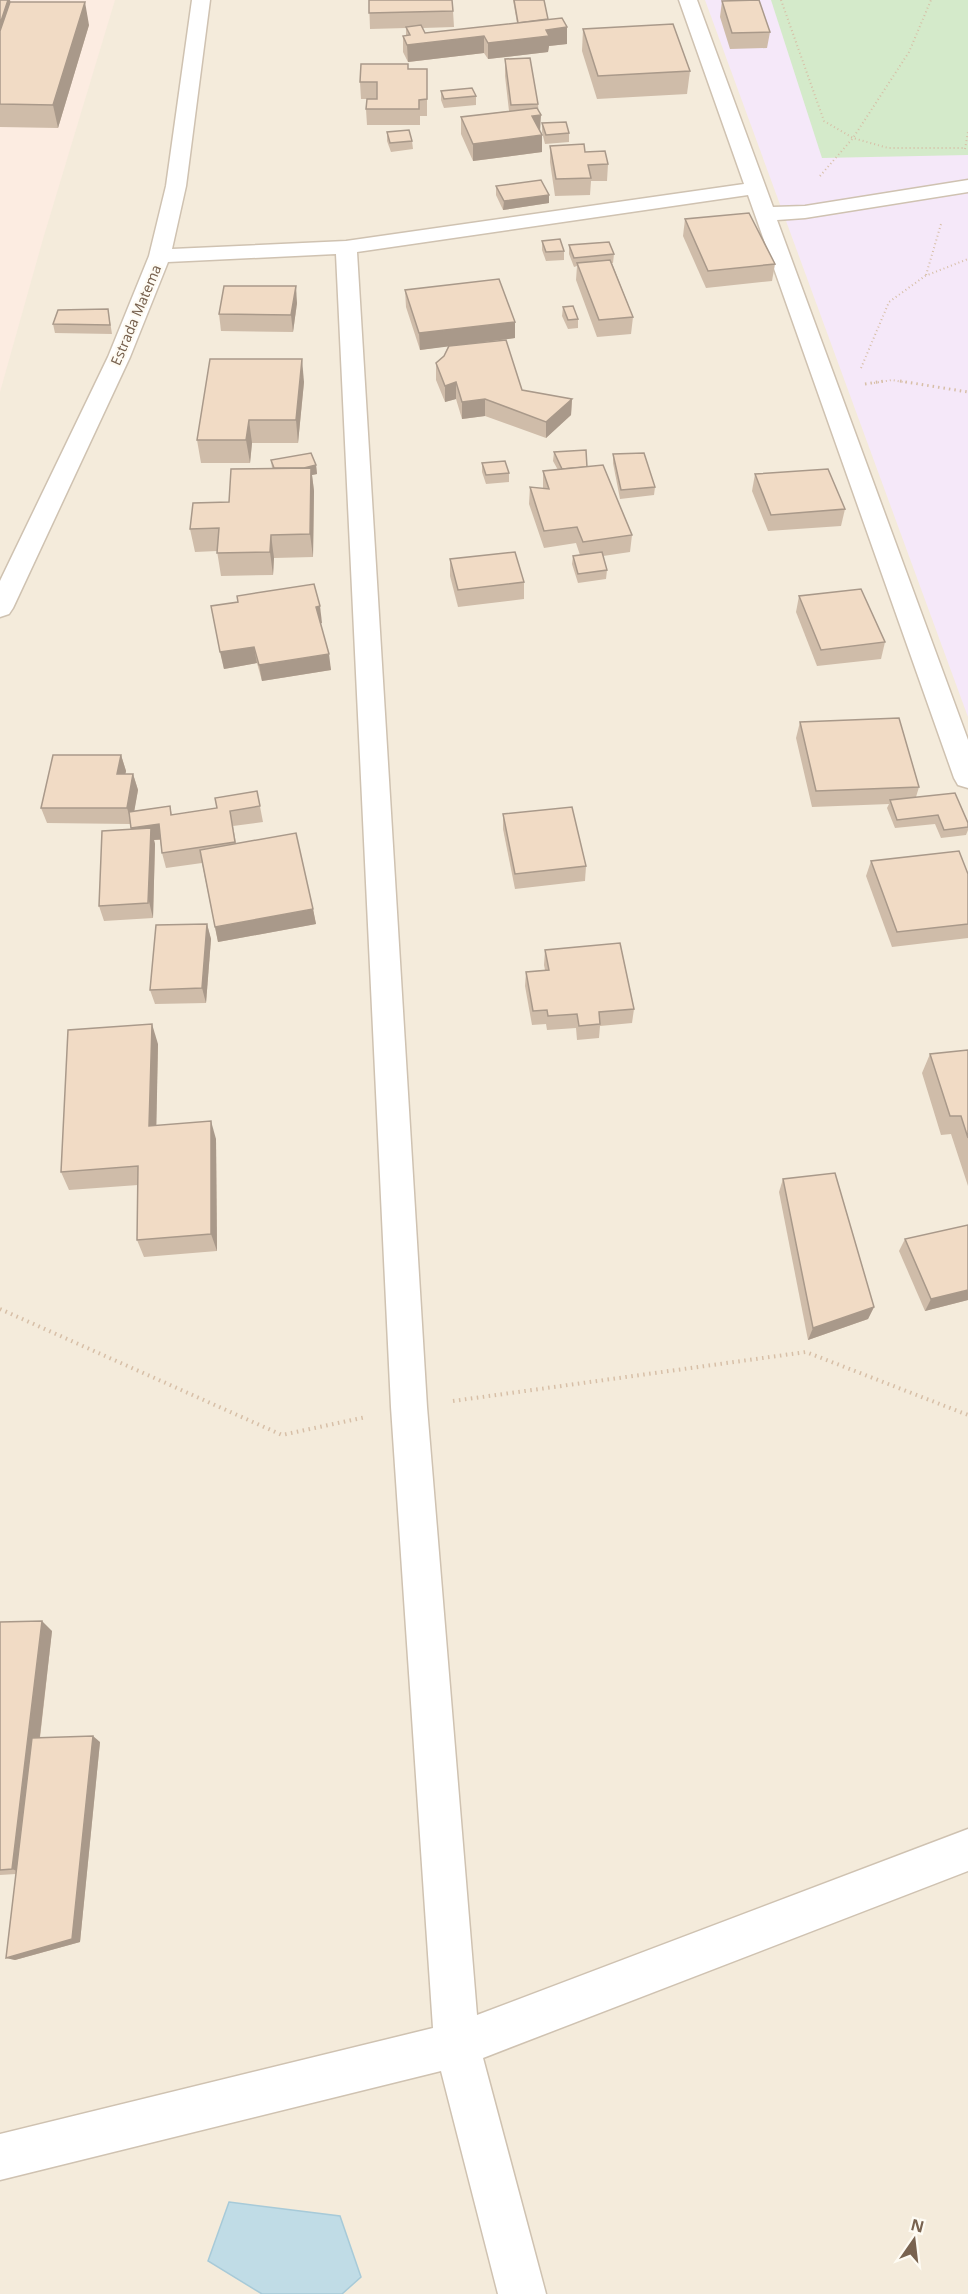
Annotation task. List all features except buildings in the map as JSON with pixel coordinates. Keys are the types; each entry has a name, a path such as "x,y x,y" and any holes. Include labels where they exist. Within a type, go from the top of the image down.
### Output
{"street":[{"name":"Estrada Matema","path":"0,608 119,357 160,256 177,186 201,0"},
{"path":"688,0 968,778"},
{"path":"766,214 794,213 968,186"},
{"path":"160,256 346,247 756,188"},
{"path":"346,247 408,1407 458,2044 522,2294"},
{"path":"0,2157 458,2044 968,1850"}],"path":[{"path":"781,0 824,121 853,138 888,148 965,148"},
{"path":"794,213 821,175 853,138 909,52 931,0"},
{"path":"854,385 889,302 925,276 968,260"},
{"path":"829,390 892,380 968,392"},
{"path":"0,1309 282,1435 408,1407 806,1352 968,1415"}],"shaded area":[{"path":"0,0 968,0 968,2294 0,2294"},
{"path":"0,0 115,0 43,239 0,392"},
{"path":"705,0 968,0 968,717"}],"green space":[{"path":"771,0 968,0 968,155 822,158"}],"water":[{"path":"229,2202 340,2216 361,2277 342,2294 262,2294 208,2261"}]}
